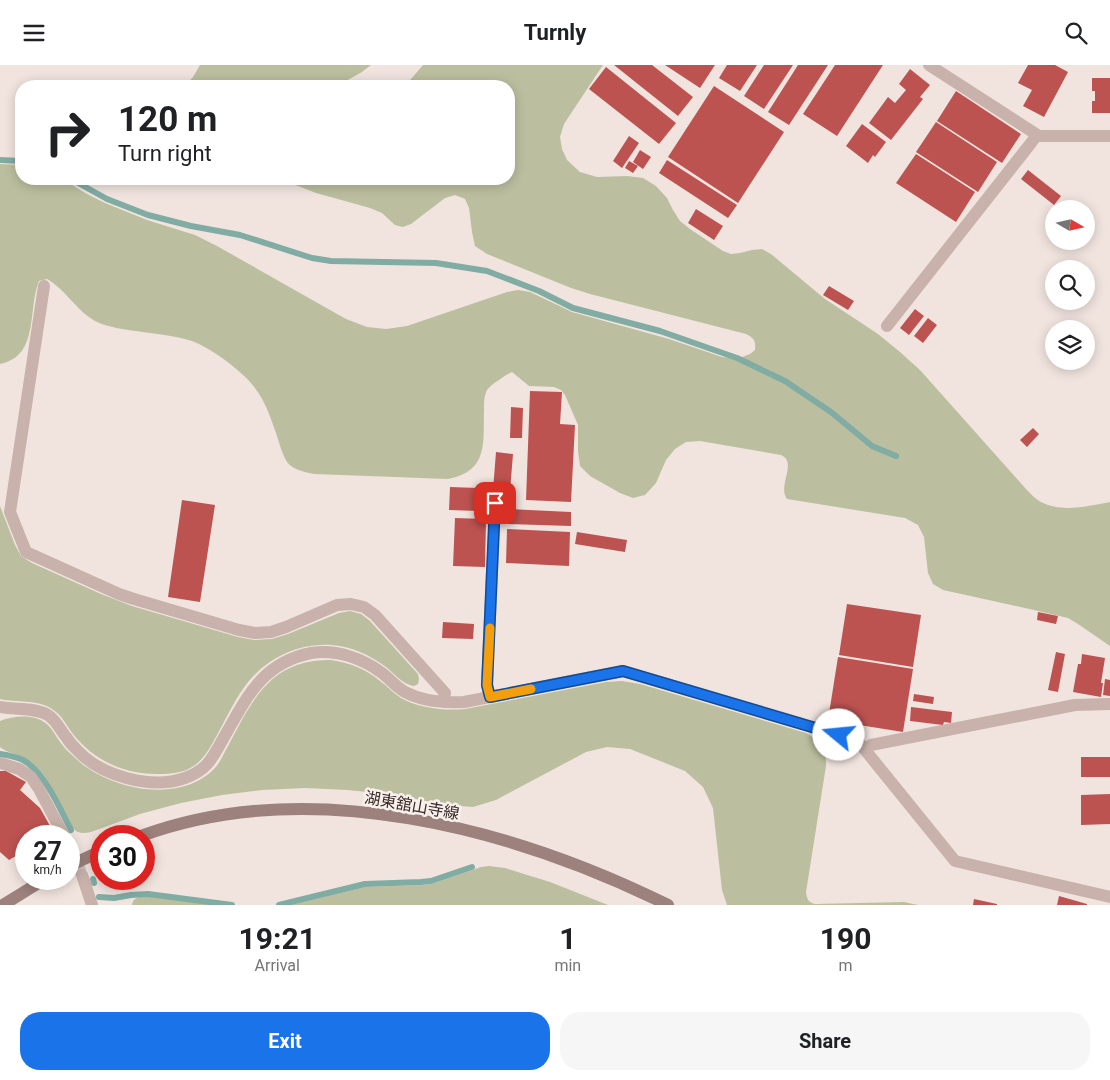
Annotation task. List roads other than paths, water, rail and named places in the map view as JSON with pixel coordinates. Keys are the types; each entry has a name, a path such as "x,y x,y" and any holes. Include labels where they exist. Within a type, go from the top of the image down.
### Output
{"main road":[{"name":"湖東舘山寺線","path":"155,832 225,815 265,811 313,809 385,815 475,833 516,844 600,874 668,905"},
{"path":"3,905 27,890"}],"street":[{"path":"929,65 1039,136 1110,136"},
{"path":"886,326 1037,135"},
{"path":"44,286 10,512 26,552 126,597 149,605 255,633 271,632 286,627 337,605 350,604 364,607 375,615 445,693 443,702"},
{"path":"490,697 487,685 495,503"},
{"path":"0,707 34,710 47,715 57,723 66,738 78,752 92,763 125,778 161,782 179,780 196,774 210,762 250,693 262,678 277,666 294,658 312,653 331,652 350,655 383,673 405,692 443,702 464,702 623,671 857,740 955,861 1110,897"},
{"path":"865,750 871,745 1075,705 1110,704"},
{"path":"0,763 19,769 31,777 58,825"},
{"path":"82,875 92,905"}],"waterway":[{"path":"0,160 15,161"},
{"path":"82,185 107,199 148,215 191,226 240,235 312,258 331,261 436,263 487,271 539,291 573,308 660,331 737,358 785,381 831,412 872,446 896,456"},
{"path":"0,754 12,756 31,765 45,781 68,825"},
{"path":"279,905 365,884 431,881 472,867"},
{"path":"99,897 114,898 148,894 232,905"}],"tunnel":[{"path":"80,870 82,875"}]}
